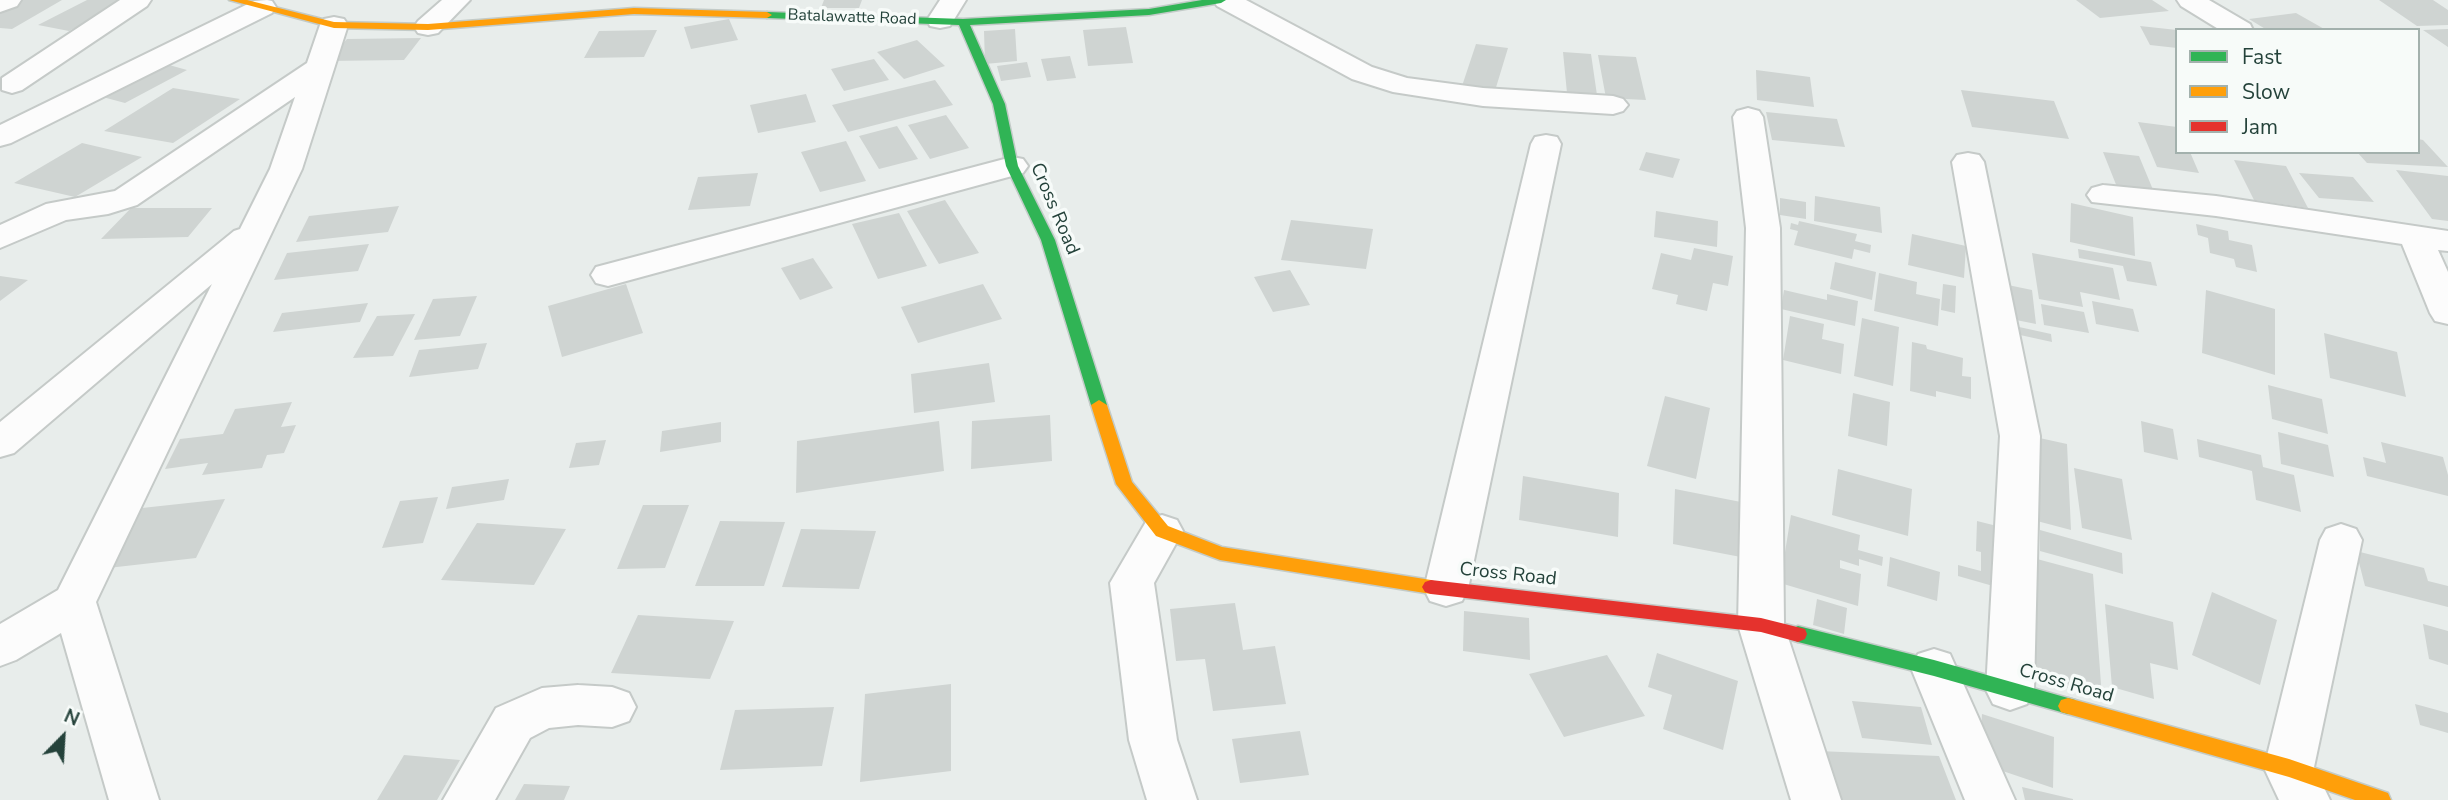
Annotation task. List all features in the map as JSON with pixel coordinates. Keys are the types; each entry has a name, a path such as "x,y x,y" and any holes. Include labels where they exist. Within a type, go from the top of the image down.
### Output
{"street":[{"path":"0,4 8,0"},
{"path":"12,85 138,0"},
{"name":"Batalawatte Road","path":"234,0 325,23 428,27 638,6 952,14 1121,7 1149,12 1223,0"},
{"path":"0,647 74,602 285,169 317,69 325,23 348,0"},
{"path":"428,27 457,0"},
{"path":"1223,0 1362,73 1403,86 1483,97 1613,105"},
{"path":"2190,0 2237,28"},
{"path":"0,137 263,7"},
{"name":"Cross Road","path":"952,14 999,104 1012,166 1048,240 1124,484 1162,531 1220,553 1446,589 1761,625 1934,667 2297,784 2381,800"},
{"path":"0,238 58,211 108,204 126,198 317,69"},
{"path":"1748,117 1763,228 1761,625 1816,800"},
{"path":"1446,589 1546,144"},
{"path":"1968,162 2020,436 2010,690"},
{"path":"608,275 1012,166"},
{"path":"2103,195 2216,206 2432,238 2448,313"},
{"path":"0,443 255,230"},
{"path":"1162,531 1132,583 1153,740 1172,800"},
{"path":"2297,784 2341,540"},
{"path":"74,602 134,800"},
{"path":"1934,667 1990,800"},
{"path":"468,800 513,723 541,708 578,705 612,707"}],"building":[{"path":"14,0 62,0 12,29 0,28 0,8"},
{"path":"87,0 128,0 69,31 38,25"},
{"path":"824,0 862,0 859,8 821,8"},
{"path":"2076,0 2152,0 2169,11 2100,18"},
{"path":"2379,0 2433,0 2448,10 2448,25 2417,26"},
{"path":"2296,13 2322,28 2264,28 2249,19"},
{"path":"729,19 738,40 691,49 684,27"},
{"path":"2140,26 2175,30 2175,48 2150,45"},
{"path":"1126,27 1133,63 1088,66 1083,30"},
{"path":"1015,29 1017,61 985,64 984,31"},
{"path":"2448,29 2448,47 2423,30"},
{"path":"657,30 644,57 584,58 599,31"},
{"path":"421,38 404,60 327,61 347,39"},
{"path":"917,40 945,66 904,79 877,52"},
{"path":"1476,44 1508,48 1494,94 1461,89"},
{"path":"1563,52 1591,54 1597,95 1567,93"},
{"path":"1598,55 1636,57 1646,100 1606,98"},
{"path":"1070,56 1076,78 1047,81 1041,59"},
{"path":"874,59 889,80 844,91 831,69"},
{"path":"1027,62 1031,77 1001,81 997,66"},
{"path":"162,63 187,70 125,103 99,96"},
{"path":"1756,70 1810,77 1814,107 1757,100"},
{"path":"935,80 953,105 848,132 832,105"},
{"path":"173,88 240,99 173,143 104,131"},
{"path":"1961,90 2054,101 2069,139 1972,127"},
{"path":"806,94 816,122 758,133 750,105"},
{"path":"1766,112 1837,119 1845,147 1772,140"},
{"path":"946,115 969,148 930,159 908,125"},
{"path":"2138,122 2175,127 2175,154 2191,154 2199,173 2157,167"},
{"path":"897,126 918,159 879,169 859,136"},
{"path":"2420,139 2448,167 2367,163 2359,154 2420,154"},
{"path":"846,141 866,181 820,192 801,152"},
{"path":"82,143 142,157 75,197 14,183"},
{"path":"1646,152 1680,159 1673,178 1639,170"},
{"path":"2103,152 2139,156 2156,197 2119,192"},
{"path":"2234,160 2286,166 2308,208 2254,200"},
{"path":"2396,170 2448,176 2448,221 2432,219"},
{"path":"758,173 750,206 688,210 698,177"},
{"path":"2299,173 2353,177 2374,202 2319,198"},
{"path":"1815,196 1880,207 1882,233 1814,221"},
{"path":"1780,198 1806,202 1806,219 1780,215"},
{"path":"945,200 979,253 939,264 907,211"},
{"path":"2071,203 2133,217 2135,256 2070,242"},
{"path":"399,206 388,232 296,242 309,216"},
{"path":"131,208 212,208 188,237 101,239"},
{"path":"1656,211 1718,221 1717,247 1654,237"},
{"path":"899,213 927,266 878,279 852,224"},
{"path":"1291,220 1373,229 1366,269 1281,260"},
{"path":"1799,221 1857,234 1855,241 1871,245 1870,253 1854,249 1852,259 1794,245 1798,231 1790,229 1791,223 1798,225"},
{"path":"2196,224 2228,231 2229,240 2252,245 2257,272 2236,267 2234,259 2210,253 2208,238 2198,235"},
{"path":"1912,234 1966,246 1964,278 1908,265"},
{"path":"369,244 358,271 274,280 287,253"},
{"path":"1694,248 1733,256 1728,286 1713,283 1707,311 1676,304 1678,295 1652,289 1661,253 1691,260"},
{"path":"2078,249 2151,262 2157,286 2127,281 2123,266 2079,258"},
{"path":"2032,253 2113,268 2120,300 2080,292 2083,307 2039,299"},
{"path":"813,258 833,288 800,300 781,268"},
{"path":"1835,262 1876,272 1872,300 1830,289"},
{"path":"1290,270 1310,305 1273,312 1254,277"},
{"path":"1879,273 1917,282 1916,294 1940,299 1938,326 1874,311"},
{"path":"0,276 28,280 0,301"},
{"path":"626,284 643,333 562,357 548,306"},
{"path":"983,284 1002,319 918,343 901,307"},
{"path":"1943,284 1956,286 1955,313 1941,310"},
{"path":"2003,284 2032,290 2036,324 2006,318"},
{"path":"1784,290 1827,300 1827,294 1858,301 1855,326 1781,309"},
{"path":"2206,290 2275,309 2275,375 2202,353"},
{"path":"477,296 460,336 414,340 433,299"},
{"path":"2092,301 2133,309 2139,332 2096,324"},
{"path":"368,303 360,322 273,332 282,313"},
{"path":"2041,304 2084,312 2089,333 2044,325"},
{"path":"415,314 393,356 353,358 377,316"},
{"path":"1790,316 1824,324 1822,339 1844,344 1841,374 1783,360"},
{"path":"1862,318 1899,327 1893,386 1854,376"},
{"path":"2010,325 2051,334 2052,342 2011,333"},
{"path":"2324,333 2397,352 2406,397 2330,378"},
{"path":"1912,342 1926,345 1927,349 1963,358 1962,376 1971,377 1971,399 1936,391 1936,397 1910,391"},
{"path":"487,343 478,369 409,377 419,350"},
{"path":"989,363 995,402 914,413 911,374"},
{"path":"2268,385 2322,399 2328,434 2272,419"},
{"path":"1853,393 1890,402 1887,446 1848,436"},
{"path":"1665,396 1710,408 1696,479 1647,466"},
{"path":"292,402 281,427 296,425 284,453 267,455 262,468 202,475 208,463 165,469 180,439 223,434 235,409"},
{"path":"1050,415 1052,461 971,469 972,421"},
{"path":"939,421 944,471 796,493 797,441"},
{"path":"2141,421 2173,429 2178,460 2144,452"},
{"path":"721,422 721,442 660,452 662,431"},
{"path":"2278,432 2328,445 2334,477 2281,464"},
{"path":"2035,437 2067,444 2071,530 2037,521"},
{"path":"2197,439 2261,455 2263,467 2294,475 2301,512 2256,500 2252,471 2199,457"},
{"path":"606,440 599,465 569,468 576,443"},
{"path":"2381,442 2443,457 2448,475 2448,496 2367,476 2363,457 2386,463"},
{"path":"2074,468 2122,479 2132,540 2082,528"},
{"path":"1838,469 1912,489 1908,536 1832,515"},
{"path":"1523,476 1619,493 1618,537 1519,520"},
{"path":"509,479 504,500 446,509 452,487"},
{"path":"1675,489 1746,503 1746,558 1673,544"},
{"path":"438,497 423,543 382,548 400,501"},
{"path":"225,499 196,558 108,568 142,508"},
{"path":"643,505 689,505 665,568 617,569"},
{"path":"1791,515 1860,535 1858,550 1883,557 1882,566 1859,559 1859,566 1840,560 1840,568 1861,574 1858,606 1780,583"},
{"path":"720,521 785,522 764,586 695,586"},
{"path":"1977,521 2001,527 2000,588 1958,576 1958,565 1981,571 1981,552 1976,551"},
{"path":"477,523 566,529 534,585 441,580"},
{"path":"801,529 876,531 859,589 782,587"},
{"path":"2040,530 2122,553 2123,574 2040,551"},
{"path":"2356,551 2424,568 2428,581 2448,586 2448,607 2365,586"},
{"path":"2022,555 2093,574 2102,698 2024,676"},
{"path":"1890,557 1940,572 1937,601 1887,586"},
{"path":"2212,592 2277,620 2260,685 2192,655"},
{"path":"1817,599 1847,608 1844,634 1813,625"},
{"path":"1235,603 1243,650 1275,646 1286,704 1213,711 1205,659 1176,661 1170,609"},
{"path":"2105,604 2173,622 2178,670 2150,663 2154,699 2112,687"},
{"path":"1464,611 1529,618 1530,660 1463,651"},
{"path":"638,615 734,621 710,679 611,673"},
{"path":"2423,624 2448,631 2448,665 2429,659"},
{"path":"1657,653 1738,681 1723,750 1663,729 1672,695 1648,687"},
{"path":"1607,655 1645,716 1564,737 1529,674"},
{"path":"951,684 951,771 860,782 865,694"},
{"path":"1852,701 1921,707 1932,745 1862,738"},
{"path":"2415,704 2448,713 2448,733 2420,725"},
{"path":"834,707 822,766 720,770 735,710"},
{"path":"1982,714 2054,737 2053,788 1979,763"},
{"path":"1300,731 1309,775 1240,783 1232,739"},
{"path":"1818,751 1939,756 1956,800 1833,800"},
{"path":"404,755 460,760 437,800 377,800"},
{"path":"524,784 570,786 564,800 515,800"},
{"path":"2022,787 2073,799 2073,800 2025,800"}],"traffic: fast":[{"path":"767,15 963,22 1149,12 1221,0"},
{"path":"963,22 999,104 1012,166 1048,240 1099,405"},
{"path":"1798,634 1934,668 2068,706"}],"traffic: slow":[{"path":"234,0 334,25 428,27 634,11 767,15"},
{"path":"1099,405 1124,484 1162,531 1220,553 1431,587"},
{"path":"2068,706 2289,768 2381,800"}],"traffic: jam":[{"path":"1431,587 1761,625 1798,634"}]}
